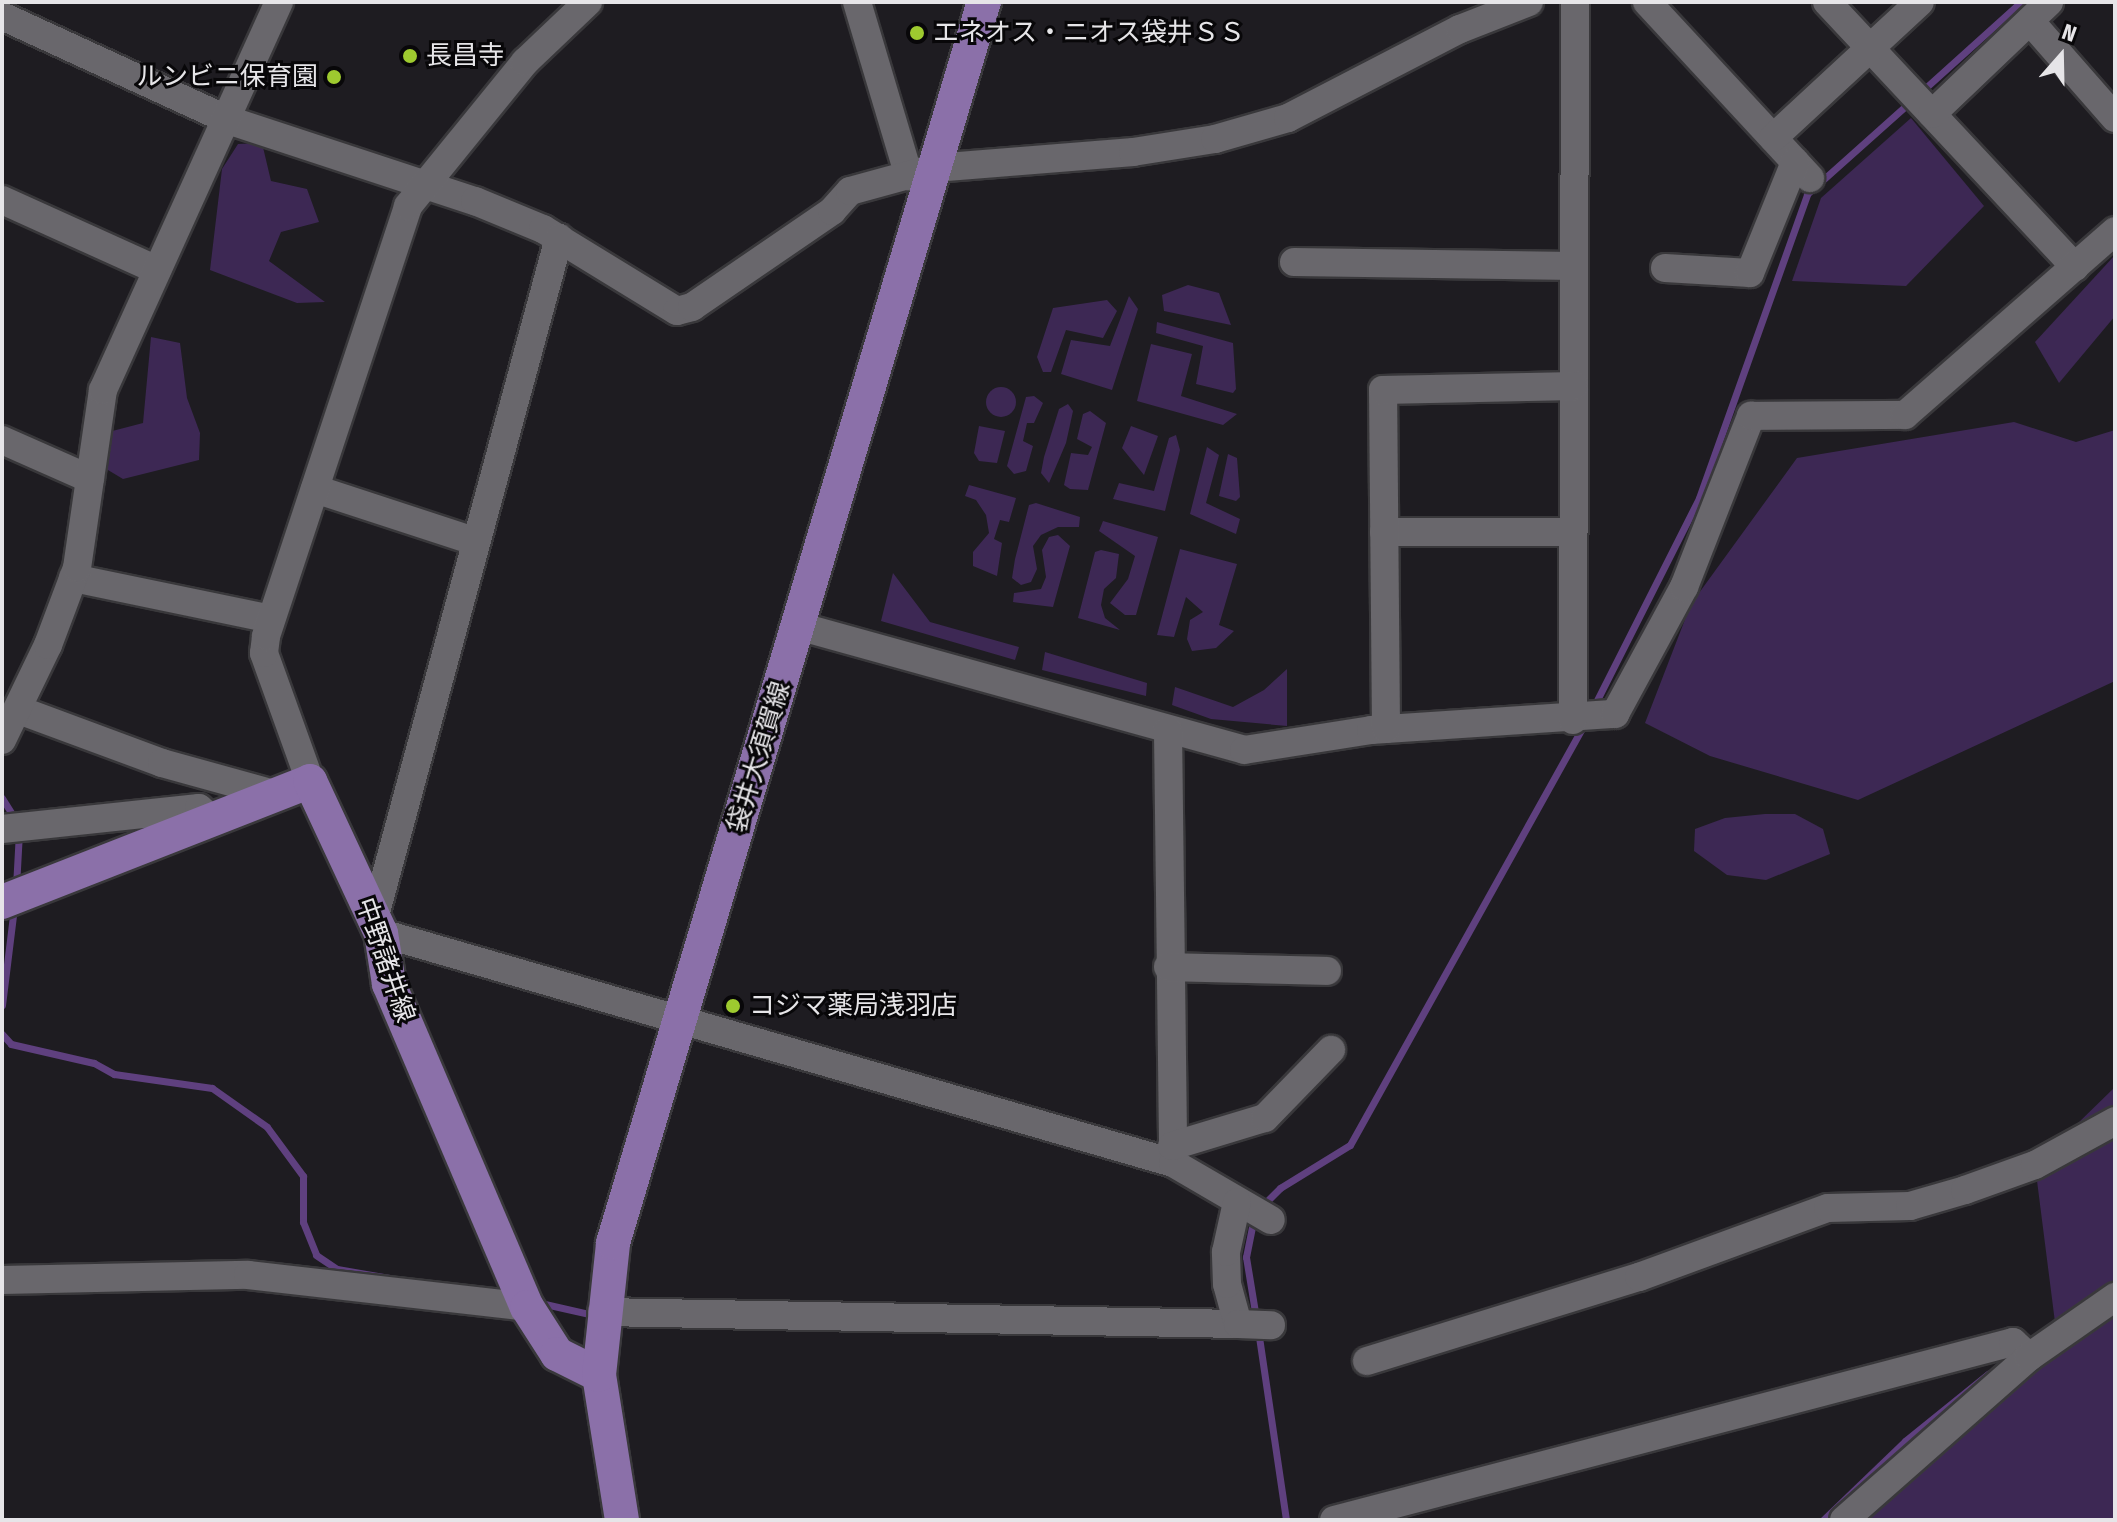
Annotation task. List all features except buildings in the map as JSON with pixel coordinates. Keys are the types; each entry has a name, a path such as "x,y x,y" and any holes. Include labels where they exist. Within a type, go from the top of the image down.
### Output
{"main road":[{"name":"袋井大須賀線","path":"622,1520 599,1375 602,1312 613,1243 798,626 922,172 984,2"},
{"name":"中野諸井線","path":"310,781 377,926 389,984 527,1307 557,1354 599,1375"},
{"path":"2,902 310,781"}],"street":[{"path":"2,740 19,710 73,578 103,390 279,2"},
{"path":"310,781 264,653 271,619 408,206 525,62 588,2"},
{"path":"857,2 922,172"},
{"path":"19,14 228,120 425,185 559,238 677,311 692,307 832,211 850,191 922,172 1133,152 1215,139 1288,118 1460,29 1529,2"},
{"path":"1573,720 1575,2"},
{"path":"1647,2 1803,170 1750,273 1665,268"},
{"path":"1827,2 2075,267"},
{"path":"1773,138 1920,2"},
{"path":"1932,114 2039,11 2115,118"},
{"path":"2,200 157,270"},
{"path":"798,626 1244,750 1386,729 1573,720 1615,714 1684,587 1751,416 1905,415 2115,231"},
{"path":"559,238 474,541 377,926 679,1021 1173,1155 1237,1202 1271,1220"},
{"path":"1294,262 1574,266"},
{"path":"1386,729 1383,390 1574,386"},
{"path":"2,440 90,479"},
{"path":"315,489 474,541"},
{"path":"1384,532 1573,532"},
{"path":"73,578 271,619"},
{"path":"19,710 162,763 277,795"},
{"path":"1168,730 1168,967 1173,1155"},
{"path":"2,829 199,808 214,821"},
{"path":"1168,967 1327,971"},
{"path":"1173,1155 1265,1118 1331,1050"},
{"path":"1367,1361 1639,1277 1828,1208 1910,1206 1965,1190 2035,1165 2115,1121"},
{"path":"1237,1202 1226,1252 1227,1284 1238,1324"},
{"path":"2,1280 248,1275 527,1307"},
{"path":"1844,1520 2029,1357 2115,1297"},
{"path":"602,1312 1271,1325"},
{"path":"1334,1520 2013,1342 2029,1357"}],"shaded area":[{"path":"1911,118 1984,206 1906,286 1792,281 1821,198"},
{"path":"262,143 271,181 307,189 319,222 281,232 269,261 325,302 297,303 210,270 222,169 238,144"},
{"path":"2115,255 2115,316 2059,383 2035,342"},
{"path":"1188,285 1219,293 1231,325 1164,311 1162,295"},
{"path":"1129,296 1138,309 1112,390 1061,374 1071,340 1110,346"},
{"path":"1107,300 1117,311 1103,338 1066,330 1051,372 1043,372 1037,357 1053,308"},
{"path":"1157,322 1233,343 1236,389 1233,393 1196,384 1203,346 1156,333"},
{"path":"151,337 180,343 187,398 200,433 199,460 123,479 93,461 97,435 143,423"},
{"path":"1151,344 1192,354 1181,396 1237,414 1223,425 1137,401"},
{"path":"1001,387 1012,391 1016,402 1012,413 1001,417 990,413 986,402 990,391"},
{"path":"1034,396 1043,403 1034,423 1027,423 1023,441 1033,446 1026,471 1014,474 1007,466 1026,397"},
{"path":"1068,404 1073,411 1066,443 1049,483 1041,473 1044,457 1059,409"},
{"path":"1090,411 1106,423 1088,490 1070,489 1064,485 1071,453 1088,455 1092,447 1077,439 1083,414"},
{"path":"2014,422 2076,442 2115,430 2115,681 1858,800 1710,756 1645,723 1691,604 1797,458"},
{"path":"979,426 1005,431 997,463 979,461 974,453"},
{"path":"1131,426 1158,436 1144,475 1122,448"},
{"path":"1176,435 1180,450 1165,511 1113,499 1119,483 1154,491 1169,438"},
{"path":"1207,447 1219,455 1206,503 1240,519 1236,534 1190,514"},
{"path":"1228,454 1237,458 1240,497 1236,501 1219,496"},
{"path":"969,485 1016,498 1009,522 1000,520 994,539 1002,543 997,576 973,566 973,552 989,533 986,515 976,500 965,496"},
{"path":"1036,503 1080,517 1079,527 1058,527 1041,535 1033,546 1037,569 1031,582 1021,585 1012,578 1015,559 1029,505"},
{"path":"1103,521 1158,537 1136,615 1125,615 1110,603 1128,579 1135,556 1099,531"},
{"path":"1058,535 1070,546 1053,607 1013,602 1014,593 1041,589 1046,577 1042,550 1049,537"},
{"path":"1180,549 1237,564 1219,625 1234,631 1216,648 1192,651 1187,639 1190,620 1203,612 1186,597 1174,637 1157,635"},
{"path":"1101,550 1119,554 1116,578 1104,589 1101,605 1105,618 1120,630 1078,618 1095,552"},
{"path":"893,573 930,622 1019,647 1015,660 881,621"},
{"path":"1045,652 1147,683 1146,696 1042,670"},
{"path":"1287,669 1287,726 1211,719 1172,705 1175,687 1233,707 1264,690"},
{"path":"1795,814 1823,829 1830,854 1766,880 1727,875 1694,851 1695,829 1725,818"},
{"path":"2115,1087 2115,1520 1868,1520 2057,1338 2035,1165"}],"waterway":[{"path":"1922,91 2021,2"},
{"path":"1593,708 1699,498 1807,194 1912,100"},
{"path":"1261,1207 1280,1188 1350,1145 1583,726"},
{"path":"2,798 16,820"},
{"path":"16,887 19,832"},
{"path":"2,1005 14,907"},
{"path":"2,1034 11,1044 94,1063 114,1074 212,1088 267,1127 303,1176 303,1222 316,1255 337,1269 389,1278"},
{"path":"1254,1217 1246,1257 1256,1318"},
{"path":"536,1302 598,1316"},
{"path":"1258,1330 1286,1520"},
{"path":"1823,1520 1905,1441 1988,1374"}],"place":[{"name":"エネオス・ニオス袋井ＳＳ","path":"917,33"},
{"name":"長昌寺","path":"410,56"},
{"name":"ルンビニ保育園","path":"334,77"},
{"name":"コジマ薬局浅羽店","path":"733,1006"}]}
